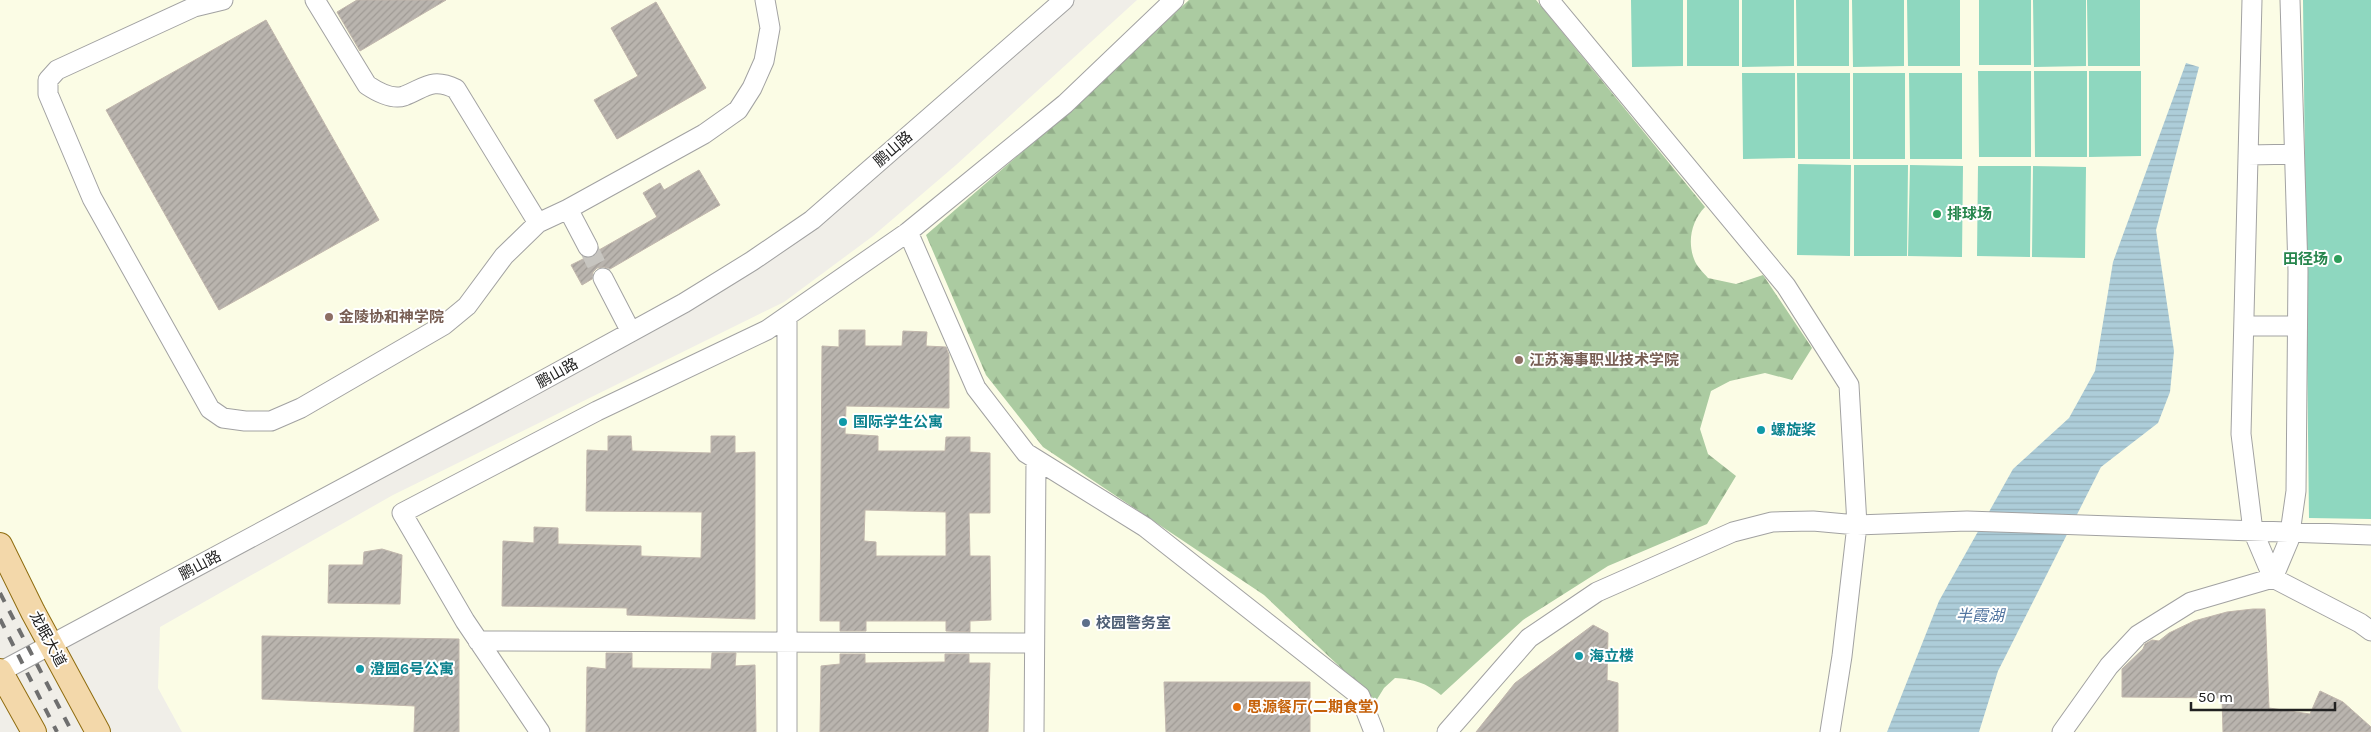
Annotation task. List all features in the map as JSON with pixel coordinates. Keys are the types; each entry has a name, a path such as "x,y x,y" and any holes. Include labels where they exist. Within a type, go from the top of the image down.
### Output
{"main road":[{"name":"龙眠大道","path":"0,545 98,732"},
{"path":"0,671 34,732"}],"street":[{"path":"222,0 194,7 57,70 48,80 48,94 92,198 210,409 223,418 245,422 271,422 301,408 444,324 467,306 504,256 538,224 704,134 738,110 752,88 764,61 770,28 765,0"},
{"path":"315,0 367,85 379,93 402,96 422,86 443,83 456,89 538,224"},
{"name":"鹏山路","path":"0,671 631,332 752,261 812,220 1064,0"},
{"path":"540,732 478,641 402,513 589,415 767,330 908,232 1065,104 1174,0"},
{"path":"1549,0 1669,147 1716,199 1786,286 1849,385 1857,525 1842,656 1830,732"},
{"path":"2252,0 2241,434 2253,531 2273,578 2360,623 2371,631"},
{"path":"2273,578 2289,540 2296,491 2298,271 2290,0"},
{"path":"2248,155 2294,154"},
{"path":"568,209 588,248"},
{"path":"908,232 976,388 1026,454 1145,527 1360,696 1374,732"},
{"path":"603,278 631,332"},
{"path":"787,316 787,732"},
{"path":"2244,326 2297,326"},
{"path":"1034,732 1036,460"},
{"path":"1447,732 1529,638 1597,592 1733,532 1772,522 1813,521 1857,525 1967,521 2371,535"},
{"path":"2062,732 2109,666 2138,634 2191,602 2273,578"},
{"path":"478,641 1034,643"}],"shaded area":[{"name":"金陵协和神学院","path":"0,0 1064,0 752,261 51,645 0,543"},
{"name":"江苏海事职业技术学院","path":"1137,0 2371,0 2371,732 182,732 158,688 160,627 393,495 784,302 873,236 956,165"}],"green space":[{"path":"1189,0 1536,0 1705,207 1694,224 1691,238 1692,252 1698,267 1708,278 1736,284 1763,275 1812,348 1792,380 1765,373 1730,381 1711,391 1700,429 1708,454 1736,476 1707,524 1608,566 1523,620 1441,695 1420,682 1395,678 1384,688 1376,701 1264,595 1043,447 986,375 926,235 1059,120"},
{"path":"1631,0 1683,0 1683,66 1632,67"},
{"path":"1687,0 1739,0 1739,66 1687,66"},
{"path":"1742,0 1794,0 1794,66 1742,67"},
{"path":"1796,0 1849,0 1849,66 1797,66"},
{"path":"1852,0 1904,0 1904,66 1853,67"},
{"path":"1907,0 1960,0 1960,66 1908,66"},
{"path":"1979,0 2031,0 2031,65 1979,65"},
{"path":"2033,0 2086,0 2086,66 2034,67"},
{"path":"2087,0 2140,0 2140,66 2088,66"},
{"name":"田径场","path":"2303,0 2371,0 2371,519 2309,518"},
{"path":"1978,71 2031,71 2031,157 1979,157"},
{"path":"2034,71 2087,71 2087,157 2035,157"},
{"path":"2089,71 2141,71 2141,156 2089,157"},
{"path":"1742,73 1795,73 1795,158 1743,159"},
{"path":"1797,73 1850,73 1850,159 1798,159"},
{"path":"1853,73 1905,73 1905,159 1853,159"},
{"path":"1909,73 1962,73 1962,159 1910,159"},
{"path":"1798,164 1851,165 1850,256 1797,255"},
{"path":"1854,165 1908,165 1907,256 1854,256"},
{"path":"1910,165 1963,166 1962,257 1908,256"},
{"path":"1978,166 2031,166 2030,257 1977,256"},
{"path":"2033,166 2086,167 2085,258 2032,257"}],"water":[{"name":"半霞湖","path":"2186,63 2199,67 2156,230 2174,351 2170,392 2158,423 2101,467 1998,671 1979,732 1887,732 1939,601 2013,469 2069,418 2095,371 2113,262"}],"building":[{"path":"357,0 446,0 360,51 337,12"},
{"path":"656,2 706,88 617,139 594,100 638,76 611,28"},
{"path":"266,20 379,220 219,310 106,110"},
{"path":"699,170 720,205 610,269 604,267 597,268 593,272 592,279 582,285 571,265 585,258 594,257 599,250 657,217 643,193 660,183 664,190"},
{"path":"839,330 865,330 865,346 902,346 903,331 927,332 926,346 946,347 949,355 949,408 846,406 845,434 878,436 878,451 945,451 946,437 970,437 970,452 990,453 990,513 969,513 970,556 990,556 991,620 970,621 970,632 946,631 946,621 866,621 866,631 840,631 840,621 820,621 822,346 839,347","holes":["865,510 946,512 946,556 876,556 876,542 864,541"]},
{"path":"608,436 631,436 632,451 711,453 711,436 735,436 735,453 755,452 755,619 627,615 627,608 502,606 503,541 534,543 534,527 558,528 558,544 641,546 641,556 701,558 702,512 586,511 587,450 608,451"},
{"path":"382,549 402,555 400,604 328,603 329,565 363,565 364,552"},
{"path":"2265,609 2269,708 2310,714 2320,691 2343,702 2371,727 2371,732 2223,732 2222,698 2122,697 2122,669 2143,649 2145,644 2152,640 2159,641 2169,633 2194,621 2227,612"},
{"name":"海立楼","path":"1593,625 1608,633 1607,680 1618,683 1618,732 1476,732 1515,683"},
{"name":"澄园6号公寓","path":"262,636 459,639 459,732 414,732 415,706 262,699"},
{"path":"606,653 632,653 632,668 711,669 712,653 736,653 735,666 755,665 756,732 586,732 587,667 606,669"},
{"path":"840,654 865,654 865,663 945,662 945,654 969,654 969,663 990,663 988,732 820,732 821,666 840,664"},
{"name":"思源餐厅(二期食堂)","path":"1164,682 1310,682 1310,732 1166,732"}],"tunnel":[{"path":"588,247 603,278"}],"railway":[{"path":"0,593 72,732"},
{"path":"0,619 57,732"}],"place":[{"name":"排球场","path":"1937,214"},
{"name":"田径场","path":"2338,259"},
{"name":"金陵协和神学院","path":"329,317"},
{"name":"江苏海事职业技术学院","path":"1519,360"},
{"name":"国际学生公寓","path":"843,422"},
{"name":"螺旋桨","path":"1761,430"},
{"name":"校园警务室","path":"1086,623"},
{"name":"海立楼","path":"1579,656"},
{"name":"澄园6号公寓","path":"360,669"},
{"name":"思源餐厅(二期食堂)","path":"1237,707"}]}
